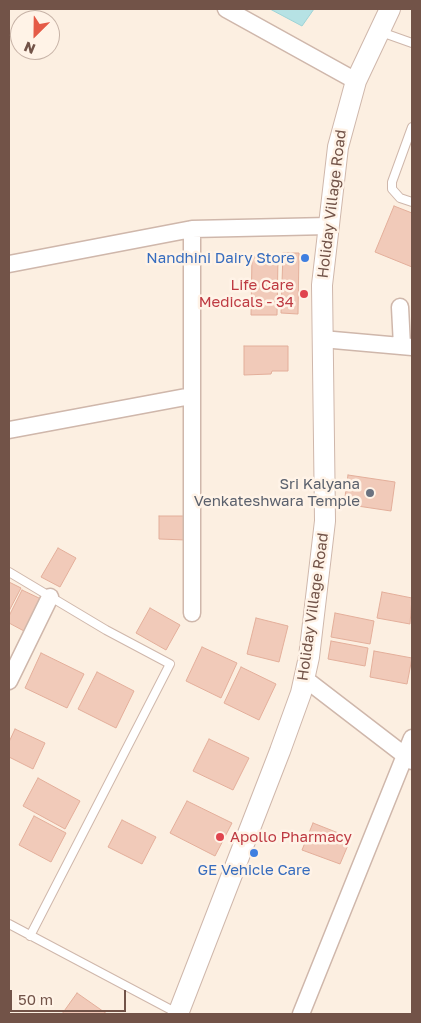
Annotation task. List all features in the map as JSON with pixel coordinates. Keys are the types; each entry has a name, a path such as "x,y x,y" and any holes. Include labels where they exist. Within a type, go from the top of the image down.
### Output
{"street":[{"path":"226,9 356,81"},
{"name":"Holiday Village Road","path":"179,1014 301,693 317,599 325,521 322,285 338,146 356,81 390,9"},
{"path":"9,264 192,229 329,226"},
{"path":"192,229 192,613"},
{"path":"322,339 407,347 400,307"},
{"path":"9,430 191,396"},
{"path":"9,681 50,597"},
{"path":"304,678 409,759"},
{"path":"301,1014 409,759 412,738"}],"lane":[{"path":"379,31 412,43"},
{"path":"412,127 392,182 392,189 400,198 412,202"},
{"path":"9,572 170,664 30,936"},
{"path":"9,924 179,1014"}],"water":[{"path":"270,9 314,9 302,26"}],"building":[{"path":"394,206 412,213 412,267 375,252"},
{"path":"283,253 299,253 298,314 281,313"},
{"path":"252,256 278,257 277,315 251,315"},
{"path":"244,346 288,346 288,371 244,375"},
{"name":"Sri Kalyana Venkateshwara Temple","path":"348,475 395,482 391,511 344,504"},
{"path":"159,516 186,516 186,540 159,539"},
{"path":"58,548 76,558 60,587 41,577"},
{"path":"9,582 21,588 9,611"},
{"path":"22,590 41,599 24,631 9,623 9,616"},
{"path":"382,592 412,598 410,624 377,618"},
{"path":"150,608 180,625 166,650 136,633"},
{"path":"335,613 374,621 370,644 331,637"},
{"path":"256,618 288,626 279,662 247,654"},
{"path":"331,641 368,648 365,666 328,659"},
{"path":"202,647 237,663 221,698 186,681"},
{"path":"374,651 412,658 407,684 370,677"},
{"path":"41,653 84,674 67,708 25,688"},
{"path":"241,667 276,684 259,720 224,703"},
{"path":"97,672 134,691 116,728 78,709"},
{"path":"15,729 45,743 33,769 9,757 9,742"},
{"path":"209,739 249,758 233,790 193,771"},
{"path":"38,778 80,801 65,829 23,806"},
{"path":"187,801 232,823 215,856 170,833"},
{"path":"34,816 66,833 51,862 19,845"},
{"path":"122,820 156,837 142,864 108,847"},
{"path":"313,823 351,838 340,864 302,850"},
{"path":"77,993 107,1014 62,1014"}],"place":[{"name":"Nandhini Dairy Store","path":"305,258"},
{"name":"Life Care Medicals - 34","path":"304,294"},
{"name":"Sri Kalyana Venkateshwara Temple","path":"370,493"},
{"name":"Apollo Pharmacy","path":"220,837"},
{"name":"GE Vehicle Care","path":"254,853"}]}
